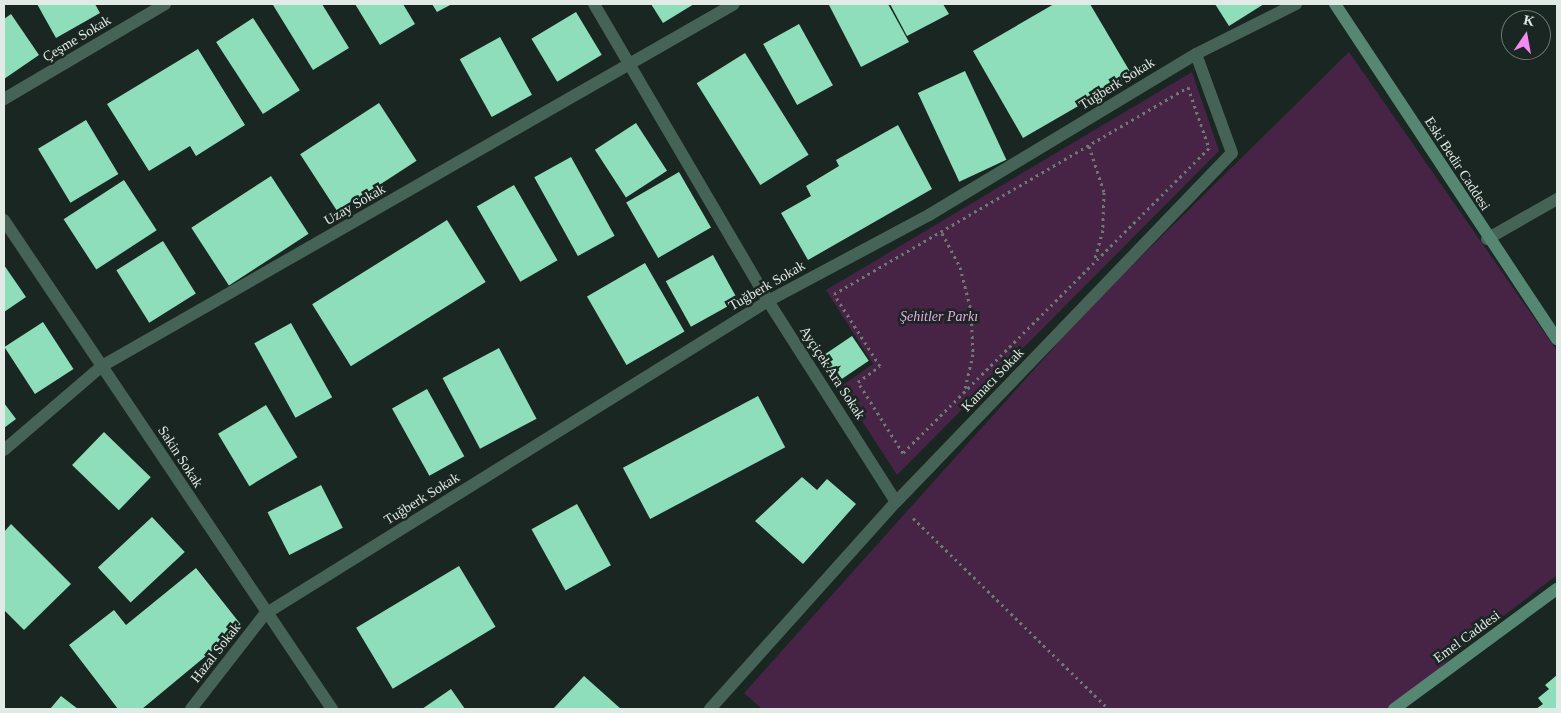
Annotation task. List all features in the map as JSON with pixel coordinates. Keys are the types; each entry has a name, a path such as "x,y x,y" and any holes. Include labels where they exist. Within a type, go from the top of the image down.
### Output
{"main road":[{"name":"Eski Bedir Caddesi","path":"1335,4 1487,239 1557,339"},
{"name":"Emel Caddesi","path":"1394,709 1557,589"}],"street":[{"name":"Çeşme Sokak","path":"4,99 165,4"},
{"name":"Ayçiçek Ara Sokak","path":"594,4 768,301 896,502"},
{"name":"Uzay Sokak","path":"4,450 102,366 630,66 734,4"},
{"name":"Tuğberk Sokak","path":"265,614 768,301 929,215 1196,54 1296,4"},
{"name":"Kamacı Sokak","path":"710,709 896,502 1232,152 1196,54"},
{"path":"1487,239 1557,199"},
{"name":"Sakin Sokak","path":"4,220 265,614 332,709"},
{"name":"Hazal Sokak","path":"191,709 265,614"}],"path":[{"path":"1188,86 1209,148 903,453 858,382 880,366 834,294 1089,145 1188,86"},
{"path":"1082,124 1104,192 1103,230 1093,264"},
{"path":"929,215 941,231 960,267 971,310 973,354 965,391"},
{"path":"896,502 1109,709"}],"green space":[{"path":"1349,52 1557,351 1557,575 1459,650 1397,709 762,709 744,693 1091,306"},
{"name":"Şehitler Parkı","path":"1192,72 1219,151 897,475 840,387 873,364 826,290"}],"building":[{"path":"37,4 95,4 100,13 56,38"},
{"path":"322,4 349,48 313,70 273,5"},
{"path":"355,4 403,4 415,24 380,45"},
{"path":"432,4 452,4 437,12"},
{"path":"651,4 694,4 663,23"},
{"path":"888,4 909,42 861,67 829,5"},
{"path":"890,4 943,4 949,14 907,36"},
{"path":"1054,4 1090,4 1132,75 1023,138 973,51"},
{"path":"1215,4 1264,4 1229,26"},
{"path":"576,12 602,55 557,82 531,39"},
{"path":"11,14 39,55 4,79 4,19"},
{"path":"253,18 300,90 263,114 216,42"},
{"path":"799,24 833,85 797,105 763,44"},
{"path":"500,37 532,95 492,117 460,59"},
{"path":"198,49 245,125 196,156 190,146 149,171 107,104"},
{"path":"745,53 809,155 760,185 697,83"},
{"path":"965,71 1006,160 959,182 918,93"},
{"path":"379,103 417,161 338,212 300,154"},
{"path":"86,120 118,174 70,203 38,149"},
{"path":"636,123 667,171 626,197 595,150"},
{"path":"898,125 932,189 808,260 781,213 811,196 806,186 839,166 836,160"},
{"path":"571,157 615,236 578,256 534,177"},
{"path":"679,172 711,227 658,258 626,202"},
{"path":"271,176 309,234 229,286 191,228"},
{"path":"124,180 157,230 96,270 64,219"},
{"path":"514,185 558,260 520,282 477,207"},
{"path":"447,220 486,282 351,366 312,304"},
{"path":"163,241 196,294 149,323 116,270"},
{"path":"713,255 738,300 691,327 666,281"},
{"path":"645,263 684,331 626,365 587,296"},
{"path":"4,265 26,297 4,312"},
{"path":"43,322 73,369 35,394 4,347"},
{"path":"291,323 332,397 295,418 254,343"},
{"path":"852,336 869,361 834,384 817,359"},
{"path":"499,348 537,419 480,449 442,378"},
{"path":"427,389 464,456 429,476 392,408"},
{"path":"758,396 785,447 650,519 623,468"},
{"path":"4,403 16,419 4,428"},
{"path":"266,405 297,457 249,486 218,434"},
{"path":"104,432 151,477 119,510 72,465"},
{"path":"802,477 817,490 827,479 856,504 803,564 755,521"},
{"path":"321,485 343,528 289,555 268,512"},
{"path":"577,504 611,565 565,590 532,529"},
{"path":"152,517 185,552 131,603 98,567"},
{"path":"11,524 71,584 24,630 4,610 4,532"},
{"path":"459,566 496,627 393,689 356,628"},
{"path":"196,568 242,626 142,709 118,709 69,645 114,610 126,625"},
{"path":"1557,675 1557,709 1536,709 1543,704 1538,698 1549,689 1545,685"},
{"path":"584,676 621,709 553,709"},
{"path":"451,689 465,709 422,709"},
{"path":"61,696 78,709 50,709"}]}
